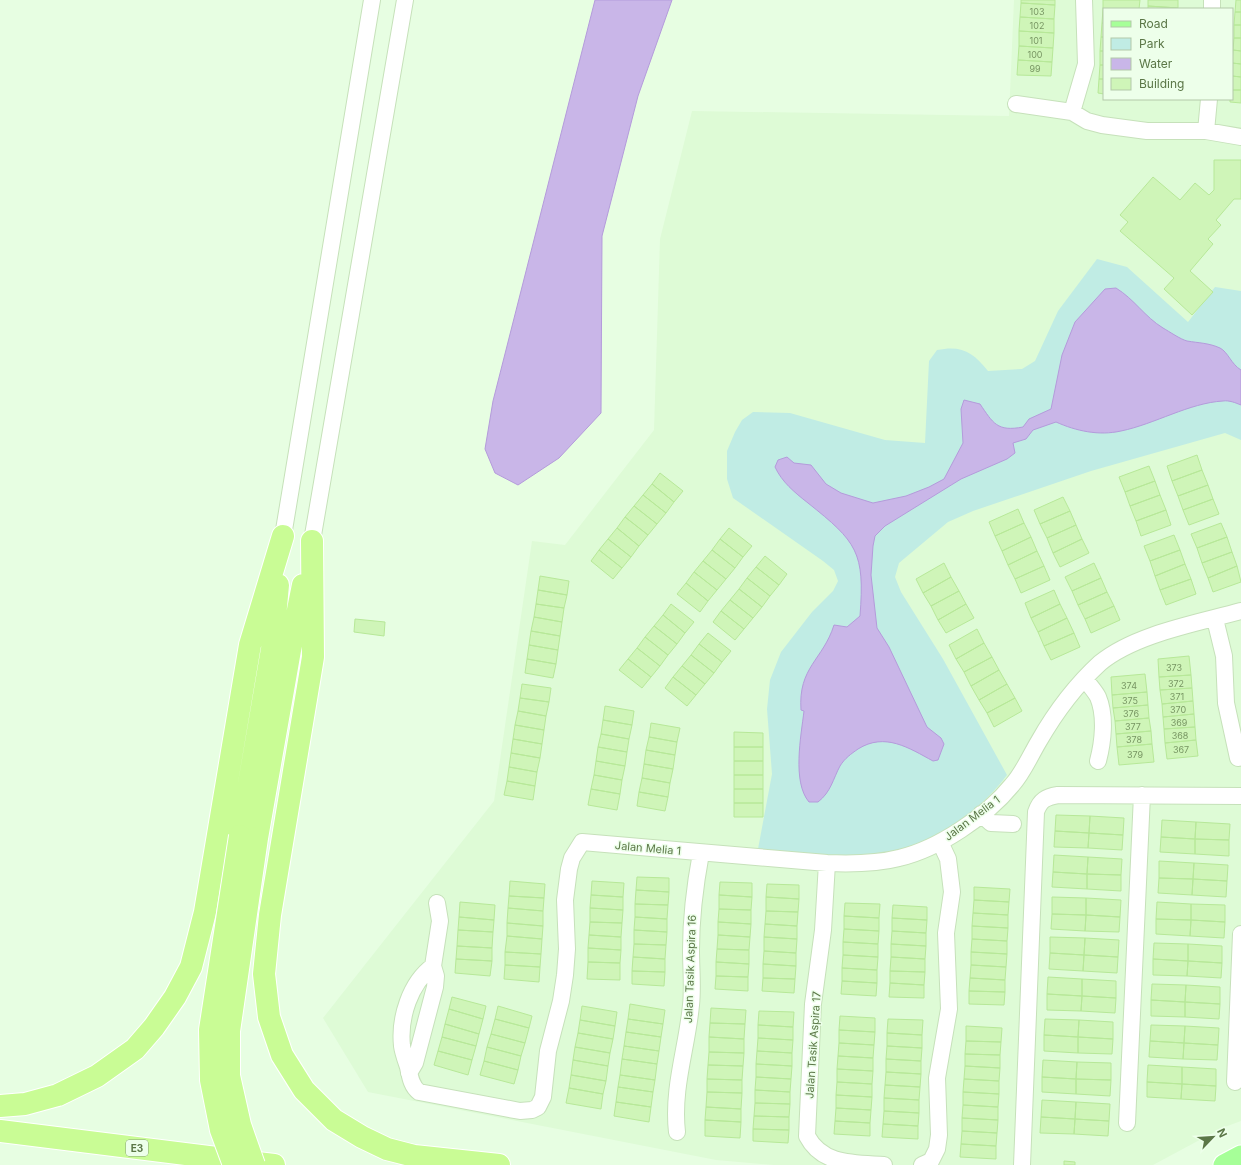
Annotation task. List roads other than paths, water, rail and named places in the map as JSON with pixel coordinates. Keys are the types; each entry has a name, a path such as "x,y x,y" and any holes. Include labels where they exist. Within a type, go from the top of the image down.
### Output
{"highway":[{"path":"254,1165 240,1125 229,1076 229,1031 248,837 272,649 283,536"},
{"path":"0,1106 25,1104 58,1095 97,1076 135,1049 154,1027 175,997 191,966 205,912 250,645 283,536"},
{"path":"234,1165 221,1130 211,1080 210,1030 248,837 290,650 312,541"},
{"path":"312,541 313,658 270,915 264,974 269,1016 282,1055 304,1090 334,1120 362,1138 387,1149 414,1156 499,1165"},
{"name":"E3","path":"0,1131 274,1165"}],"main road":[{"path":"1224,1165 1241,1156"}],"street":[{"path":"283,536 372,0"},
{"path":"312,541 405,0"},
{"path":"1072,112 1086,64 1084,0"},
{"path":"1206,131 1209,100"},
{"path":"1016,104 1072,112 1087,121 1102,125 1148,131 1206,131 1241,137"},
{"name":"Jalan Melia 1","path":"409,1073 413,1085 419,1092 520,1111 532,1110 538,1107 543,1097 548,1051 561,1001 565,975 567,949 565,900 569,869 572,858 582,842 701,853 858,864 899,858 922,851 940,842 981,814 1013,785 1049,724 1084,679 1101,663 1122,649 1146,638 1241,611"},
{"path":"1216,618 1224,656 1226,703 1238,758"},
{"path":"1084,679 1098,696 1101,712 1102,745 1098,761"},
{"path":"1022,1165 1036,812 1039,803 1046,797 1058,795 1241,796"},
{"path":"1127,1123 1142,795"},
{"path":"981,814 991,823 1013,824"},
{"path":"922,1165 931,1161 938,1142 937,1078 949,1009 946,932 952,892 948,859 940,842"},
{"name":"Jalan Tasik Aspira 16","path":"677,1132 677,1085 691,1004 692,923 694,893 701,853"},
{"name":"Jalan Tasik Aspira 17","path":"827,863 823,930 813,1004 807,1136 812,1147 820,1155 839,1162 884,1165"},
{"path":"409,1073 415,1063 435,987 436,976 433,966 440,921 438,903"},
{"path":"1235,1082 1241,934"},
{"path":"409,1073 402,1047 405,1013 414,987 433,966"}],"water":[{"path":"595,0 672,0 638,96 602,236 601,413 559,458 518,485 495,473 485,449 493,401"},
{"path":"1116,288 1157,324 1181,339 1212,345 1223,350 1241,370 1241,405 1228,401 1210,403 1134,428 1104,433 1088,432 1056,422 1033,430 1026,439 1013,443 1015,453 1007,459 961,479 885,526 875,536 873,546 871,575 877,628 889,647 927,727 941,738 944,744 938,760 933,761 915,751 897,744 878,742 868,744 858,749 844,761 840,766 829,790 818,802 809,802 804,793 799,771 804,711 801,710 803,684 807,673 824,647 834,625 847,627 860,616 861,577 859,562 847,539 825,516 798,495 785,482 775,467 778,460 787,457 794,463 811,465 826,484 841,493 873,503 906,496 929,487 944,479 963,443 961,409 964,400 980,404 992,421 1001,427 1007,428 1023,427 1029,419 1051,409 1062,355 1075,322 1105,289"}]}
